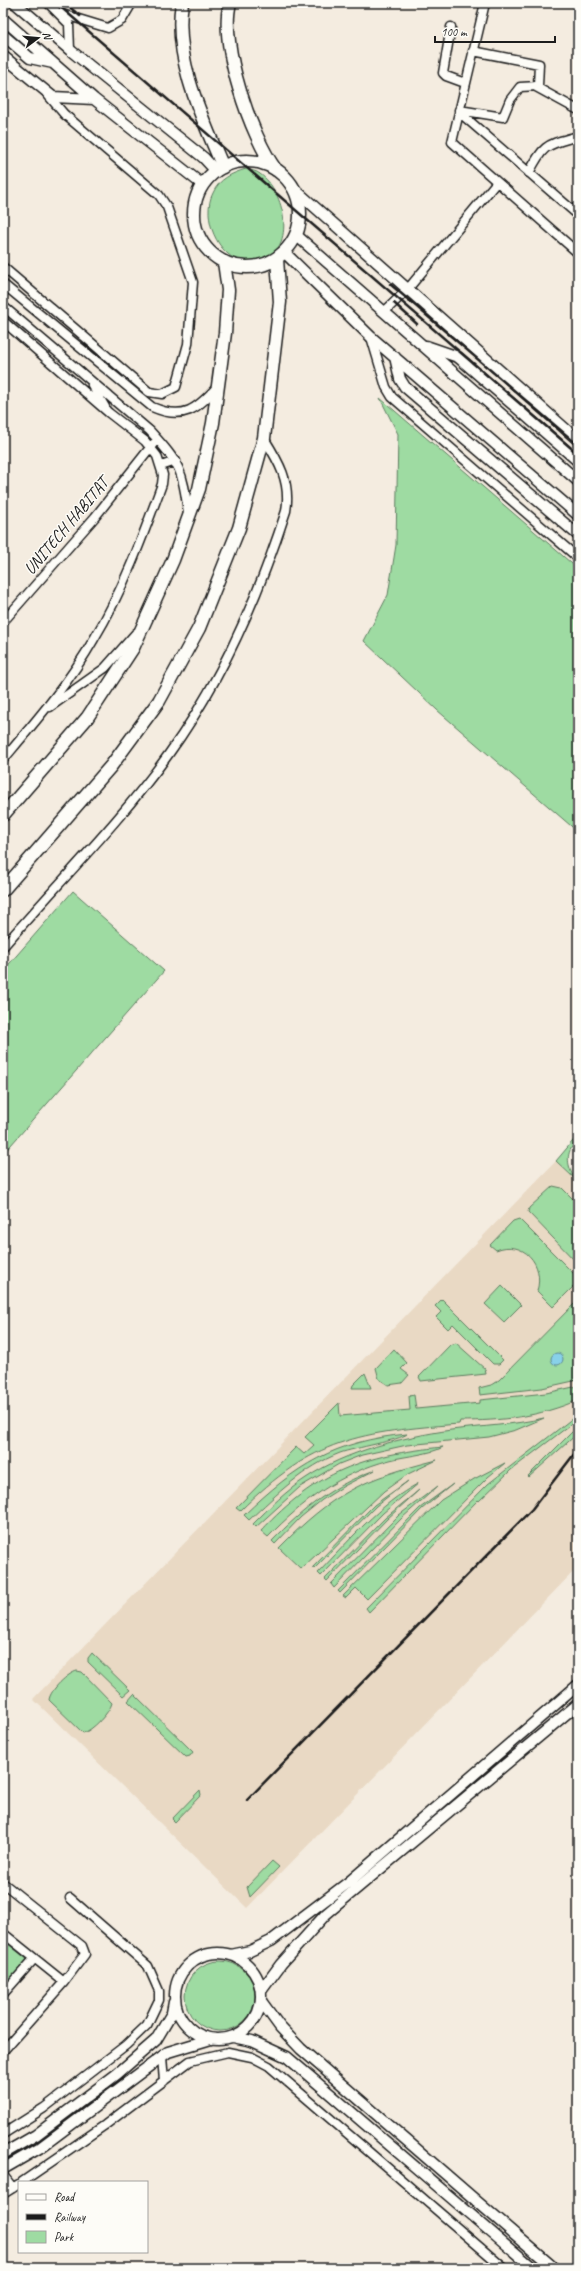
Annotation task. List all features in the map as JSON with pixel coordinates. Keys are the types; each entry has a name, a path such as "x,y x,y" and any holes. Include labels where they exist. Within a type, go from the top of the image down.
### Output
{"main road":[{"path":"230,3 227,14 229,44 240,88 254,131 268,158 277,171 291,186 300,207 300,221 296,235 281,255 253,267 238,266 224,262 210,252 200,238 195,222 195,205 203,185 220,169 242,162 254,162 277,171"},
{"path":"180,7 183,51 196,101 220,169"},
{"path":"3,890 111,766 159,701 199,628 236,535 264,438 280,302 281,255"},
{"path":"3,814 87,718 133,648 173,560 199,489 213,423 225,333 228,290 224,262"}],"street":[{"path":"15,3 70,50 204,158 220,169"},
{"path":"48,3 69,24 70,50"},
{"path":"59,13 102,28 108,28 122,20 132,3"},
{"path":"485,3 452,140 453,144 578,253"},
{"path":"3,19 94,99 203,185"},
{"path":"451,27 442,73 446,76 466,83"},
{"path":"3,35 30,58 53,63"},
{"path":"473,51 539,64 538,86 536,87"},
{"path":"3,56 46,92 64,114 164,201 191,275 192,312 188,344 176,386 162,394 149,392 3,267"},
{"path":"459,111 503,117 508,103 520,87 524,85 536,87 578,110"},
{"path":"46,92 59,98 94,99"},
{"path":"459,111 578,215"},
{"path":"529,173 543,148 551,143 578,136"},
{"path":"384,312 407,290 496,183"},
{"path":"291,186 578,440"},
{"path":"296,235 578,481"},
{"path":"281,255 371,337 578,516"},
{"path":"3,284 152,407 165,413 175,414 188,412 201,405 218,386"},
{"path":"3,306 157,439 176,461 184,481 189,516"},
{"path":"3,321 109,413 145,441 161,466 162,484 140,544 106,618 88,650 44,711 3,760"},
{"path":"371,337 386,387 392,397 578,558"},
{"path":"422,344 450,352 458,357 578,461"},
{"path":"395,358 400,379 405,387 578,535"},
{"path":"109,371 114,363"},
{"path":"88,379 109,413"},
{"path":"3,947 122,812 167,756 223,668 248,615 288,503 285,474 282,466 264,438"},
{"name":"UNITECH HABITAT","path":"3,622 95,517 157,439"},
{"path":"161,466 176,461"},
{"path":"44,711 105,668 144,624"},
{"path":"3,2154 43,2130 117,2074 156,2040 172,2013 176,1984 182,1972 192,1962 211,1954 231,1955 250,1951 271,1941 349,1882 578,1685"},
{"path":"233,2037 247,2029 254,2021 261,1996 281,1964 326,1914 578,1704"},
{"path":"3,1883 82,1946 85,1954 64,1982 3,2051"},
{"path":"3,2134 44,2108 126,2045 147,2025 159,2000 159,1991 148,1966 70,1898"},
{"path":"3,1933 64,1982"},
{"path":"231,1955 249,1967 256,1975 261,1996 280,2027 300,2049 554,2268"},
{"path":"3,1994 34,1958"},
{"path":"175,1998 178,2013 186,2025 197,2034 211,2039"},
{"path":"3,2169 41,2147 168,2052 211,2039 233,2037 252,2041 287,2057 534,2268"},
{"path":"23,2181 105,2125 190,2061 228,2052 258,2059 504,2268"},
{"path":"162,2057 164,2080"},
{"path":"3,2175 16,2186 3,2194"}],"shaded area":[{"path":"556,1161 578,1182 578,1567 247,1908 33,1699"}],"green space":[{"path":"246,169 259,173 269,182 276,193 284,219 280,244 273,254 255,262 244,262 234,259 219,244 210,224 210,202 216,188 222,180 236,172"},
{"path":"380,398 578,569 578,832 437,710 364,641 388,595 396,545 398,434"},
{"path":"73,891 164,971 3,1154 3,971"},
{"path":"578,1135 568,1156 570,1169 574,1178 556,1161"},
{"path":"553,1186 562,1188 578,1204 578,1264 528,1212 529,1208"},
{"path":"519,1219 576,1276 576,1284 553,1307 537,1291 539,1281 538,1272 535,1263 530,1256 515,1248 506,1247 496,1250 490,1245 513,1221"},
{"path":"502,1286 521,1305 504,1322 485,1304"},
{"path":"442,1299 503,1360 499,1364 493,1364 453,1324 448,1329 436,1317 441,1312 435,1306"},
{"path":"578,1300 578,1380 542,1388 480,1395 479,1388 491,1385 499,1380"},
{"path":"456,1343 485,1369 486,1374 421,1381 419,1377 450,1345"},
{"path":"394,1349 407,1363 401,1369 409,1375 402,1383 388,1385 379,1379 376,1368"},
{"path":"365,1373 371,1388 352,1388 353,1385"},
{"path":"578,1386 578,1400 534,1414 505,1419 460,1421 459,1424 393,1431 365,1436 340,1443 315,1454 291,1468 266,1487 240,1511 236,1508 296,1447 304,1454 314,1445 305,1437 339,1403 340,1416 410,1410 409,1396 414,1395 416,1409 480,1403 480,1400 546,1393"},
{"path":"578,1414 578,1419 511,1470 479,1501 478,1500 369,1612 366,1608 488,1484"},
{"path":"544,1418 516,1430 489,1437 407,1445 362,1455 339,1464 300,1487 256,1527 253,1524 278,1500 306,1478 339,1460 376,1446 451,1430 509,1424"},
{"path":"578,1426 578,1433 529,1477 528,1476"},
{"path":"407,1434 396,1439 340,1453 327,1459 303,1473 249,1520 244,1515 281,1482 318,1458 358,1443 381,1437"},
{"path":"443,1447 425,1453 390,1460 355,1472 323,1490 309,1500 268,1537 261,1531 282,1510 302,1494 322,1480 343,1470 365,1461 389,1455"},
{"path":"437,1460 408,1474 384,1491 301,1569 279,1548 316,1514 350,1490 388,1474"},
{"path":"505,1463 488,1477 367,1599 356,1588 346,1598 343,1596 441,1500 474,1479"},
{"path":"375,1470 344,1486 322,1500 301,1517 275,1544 272,1541 307,1508 319,1499 346,1483"},
{"path":"408,1481 376,1506 314,1569 312,1568 374,1505"},
{"path":"419,1483 383,1513 321,1576 318,1573 378,1512 391,1501"},
{"path":"453,1484 422,1509 340,1593 338,1591 420,1508"},
{"path":"438,1486 402,1518 334,1588 331,1584 399,1515"},
{"path":"419,1490 387,1519 327,1581 325,1579 385,1518"},
{"path":"92,1653 130,1690 123,1696 88,1662 88,1658"},
{"path":"73,1672 82,1672 112,1703 111,1707 100,1721 87,1732 83,1733 49,1700 50,1696 60,1682"},
{"path":"134,1694 193,1752 190,1756 186,1757 128,1701"},
{"path":"200,1790 201,1795 175,1822 172,1819"},
{"path":"272,1861 279,1867 250,1897 247,1887"},
{"path":"3,1940 28,1960 3,1988"},
{"path":"220,1961 233,1964 245,1971 252,1983 255,1996 252,2009 245,2021 233,2028 220,2031 207,2028 195,2021 188,2009 185,1996 188,1983 195,1971 207,1964"}],"water":[{"path":"555,1353 559,1353 563,1359 559,1365 555,1365 551,1361 551,1357"}],"railway":[{"path":"56,3 578,454"},
{"path":"65,3 80,16"},
{"path":"390,284 578,445"},
{"path":"394,303 417,324"},
{"path":"247,1800 532,1509 578,1449"}]}
